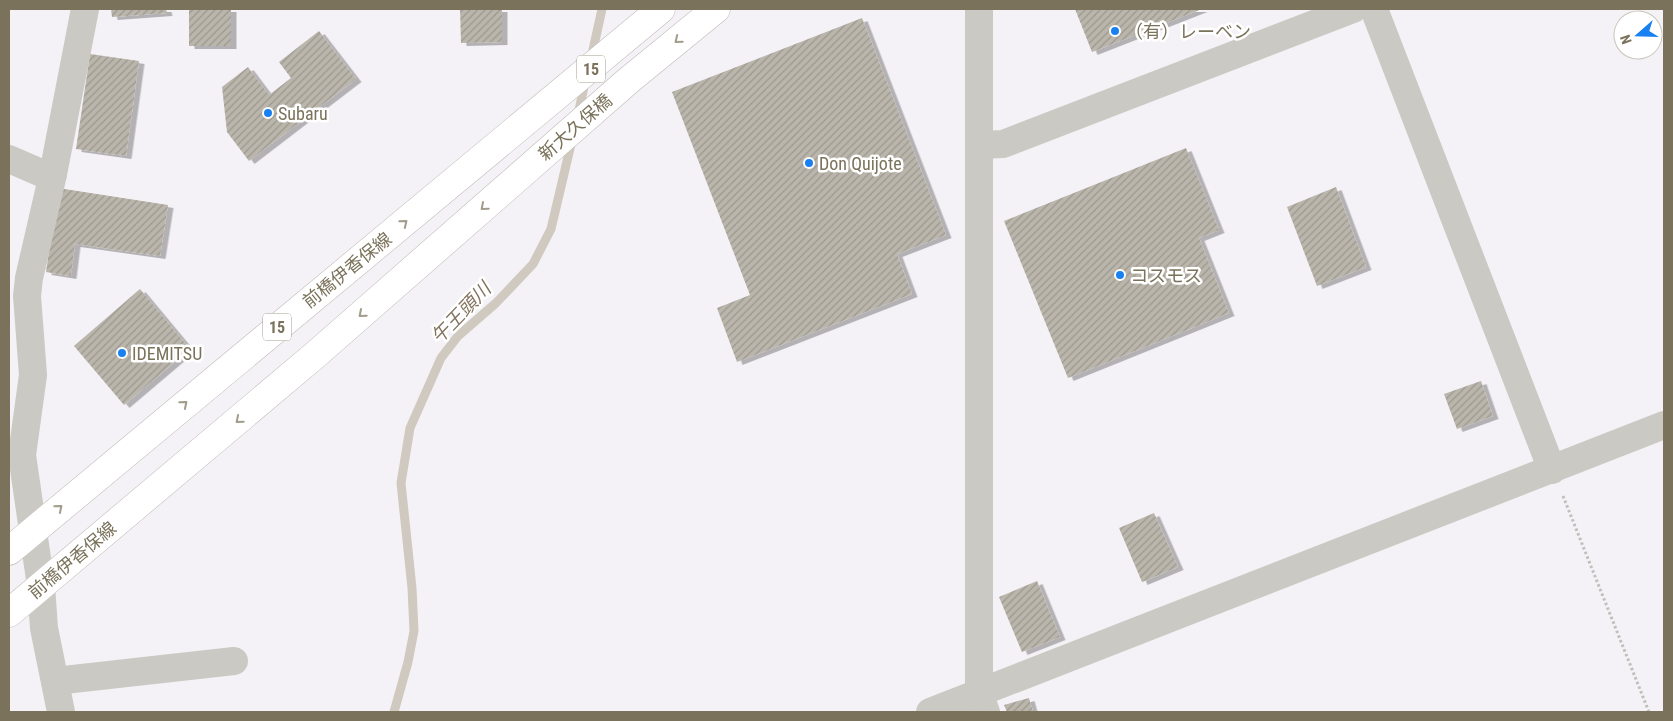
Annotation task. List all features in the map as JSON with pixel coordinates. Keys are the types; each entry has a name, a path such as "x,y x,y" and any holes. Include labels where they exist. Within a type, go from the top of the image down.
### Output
{"main road":[{"name":"新大久保橋","path":"547,105 661,9"},
{"name":"新大久保橋","path":"521,175 630,80 716,9"},
{"name":"前橋伊香保線","path":"9,551 547,105"},
{"name":"前橋伊香保線","path":"9,613 314,356 521,175"}],"street":[{"path":"61,712 44,628 34,530 22,455 19,401 33,375 28,278 53,174 85,9"},
{"path":"979,9 982,703"},
{"path":"979,145 1003,144 1353,9"},
{"path":"1374,9 1552,470"},
{"path":"9,159 39,172 53,174"},
{"path":"930,712 982,703 1664,425"},
{"path":"54,681 234,662"}],"path":[{"path":"1552,470 1649,712"}],"building":[{"path":"111,9 166,9 167,13 112,17"},
{"path":"189,9 231,9 231,46 189,46"},
{"path":"460,9 502,9 502,42 461,43"},
{"name":"（有）レーベン","path":"1075,9 1202,9 1092,52"},
{"name":"Don Quijote","path":"862,18 946,235 897,254 912,294 737,362 717,308 750,295 672,92"},
{"name":"Subaru","path":"319,31 356,79 249,161 227,132 222,87 248,67 269,95 291,78 279,62"},
{"path":"90,54 139,61 126,156 76,149"},
{"name":"コスモス","path":"1186,148 1219,230 1199,238 1229,313 1068,378 1004,221"},
{"path":"1336,187 1366,267 1317,286 1287,207"},
{"path":"58,188 168,205 160,256 75,244 71,276 46,272"},
{"path":"140,289 190,349 124,405 74,346"},
{"path":"1481,381 1493,416 1457,429 1444,394"},
{"path":"1154,513 1178,567 1142,582 1119,528"},
{"path":"1037,581 1060,637 1022,652 999,597"},
{"path":"1029,698 1033,712 1007,712 1004,705"}],"waterway":[{"name":"午王頭川","path":"591,59 602,9"},
{"name":"午王頭川","path":"578,115 585,82"},
{"name":"午王頭川","path":"394,712 408,662 414,631 412,588 401,483 410,428 441,358 458,336 496,303 533,264 551,229 572,140"}],"place":[{"name":"（有）レーベン","path":"1115,31"},
{"name":"Subaru","path":"268,113"},
{"name":"Don Quijote","path":"809,163"},
{"name":"コスモス","path":"1120,275"},
{"name":"IDEMITSU","path":"122,353"}]}
